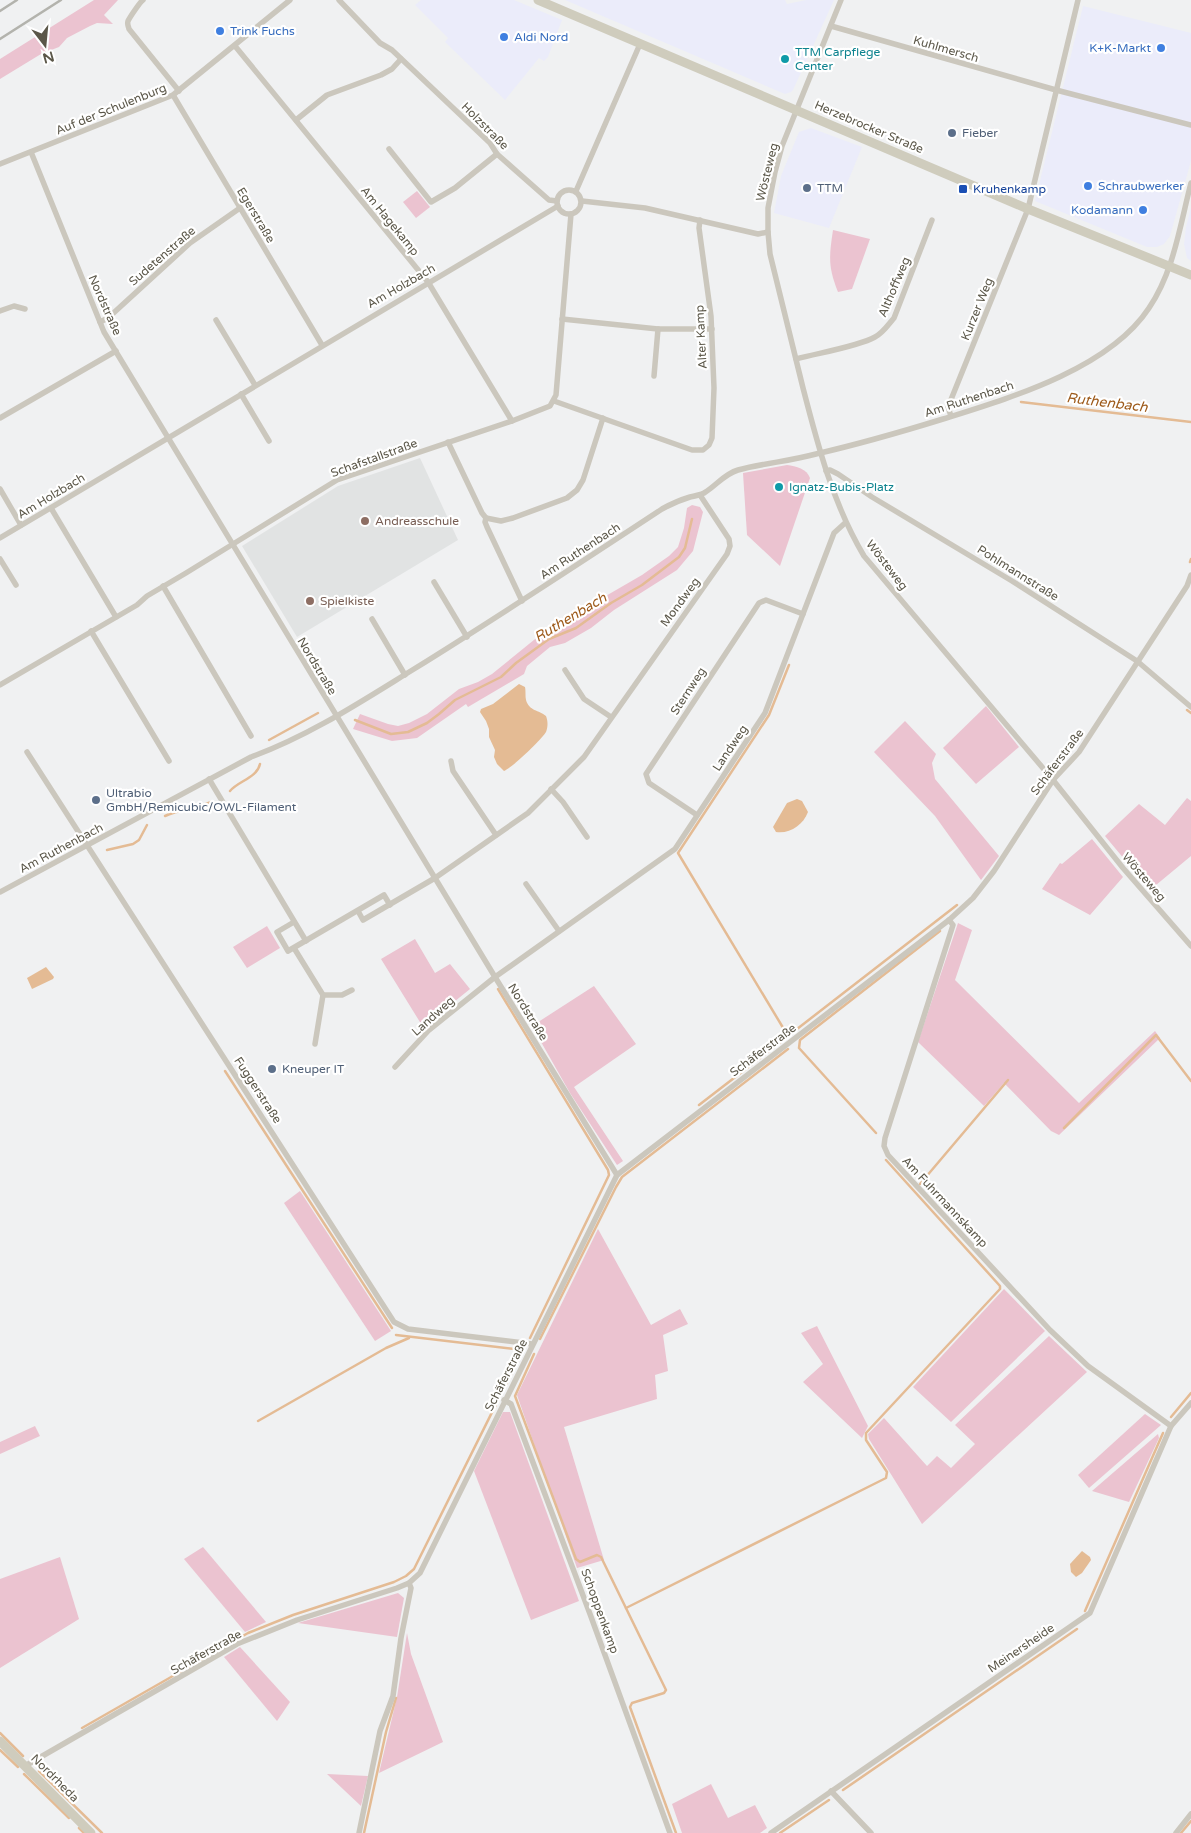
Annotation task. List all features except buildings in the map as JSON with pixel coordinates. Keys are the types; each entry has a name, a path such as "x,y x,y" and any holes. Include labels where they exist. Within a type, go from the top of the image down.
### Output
{"main road":[{"name":"Herzebrocker Straße","path":"538,0 1028,208 1191,275"},
{"name":"Nordrheda","path":"0,1741 91,1833"}],"street":[{"path":"143,0 139,2 129,19 129,29 180,91"},
{"name":"Auf der Schulenburg","path":"0,164 173,95 290,0"},
{"name":"Holzstraße","path":"339,0 380,42 401,59 490,143 497,154 549,200 558,203"},
{"name":"Wösteweg","path":"841,0 782,146 768,208 768,232 770,254 820,453 845,523 864,556 1053,780 1122,868 1191,946"},
{"path":"1028,208 1078,0"},
{"name":"Kuhlmersch","path":"830,26 1056,90 1191,125"},
{"path":"576,191 640,44"},
{"name":"Am Hagekamp","path":"235,46 428,282 512,421"},
{"path":"296,120 327,95 381,75 392,69 401,59"},
{"name":"Egerstraße","path":"173,95 322,344"},
{"path":"389,149 431,202 455,188 497,154"},
{"name":"Nordstraße","path":"31,152 100,322 116,351 616,1175"},
{"name":"Am Ruthenbach","path":"0,892 209,779 252,757 272,750 336,716 467,636 662,509 673,503 706,492 737,470 820,453 951,416 1065,375 1120,339 1149,309 1158,292 1176,246 1191,183"},
{"path":"572,190 576,191 582,201 581,207 577,212 571,214 563,212 558,203 560,193 572,190"},
{"path":"582,201 645,208 758,234 768,232"},
{"name":"Am Holzbach","path":"0,538 558,203"},
{"name":"Sudetenstraße","path":"100,322 108,318 190,243 240,208"},
{"name":"Kurzer Weg","path":"951,416 948,407 1028,208"},
{"path":"486,518 501,521 513,518 567,498 577,490 583,480 603,418 554,400 556,396 571,214"},
{"name":"Alter Kamp","path":"603,418 692,450 703,450 709,445 712,438 714,388 712,329 699,228 700,220"},
{"name":"Althoffweg","path":"796,358 864,342 875,337 885,329 894,318 932,220"},
{"path":"0,311 14,306 25,309"},
{"path":"562,319 658,329 712,329"},
{"path":"216,320 254,385"},
{"path":"654,376 658,329"},
{"path":"0,418 116,351"},
{"path":"241,394 269,441"},
{"name":"Schafstallstraße","path":"0,685 137,605 163,586 337,480 512,421 550,406 554,400"},
{"path":"448,442 486,518 487,527 522,601"},
{"name":"Pohlmannstraße","path":"826,471 830,470 838,474 872,497 1012,581 1137,661 1191,707"},
{"path":"0,489 21,525"},
{"name":"Mondweg","path":"358,911 363,920 435,878 528,812 584,757 727,554 730,546 728,539 700,495"},
{"path":"51,508 116,617"},
{"name":"Landweg","path":"395,1067 429,1030 495,977 675,849 765,714 834,533 845,523"},
{"path":"0,559 16,585"},
{"name":"Schäferstraße","path":"26,1766 237,1644 297,1620 397,1588 409,1583 420,1573 616,1175 949,920 973,898 994,872 1053,780 1079,752 1137,661 1189,586 1191,575"},
{"path":"434,582 467,636"},
{"path":"163,586 251,736"},
{"name":"Sternweg","path":"698,815 649,783 646,774 758,602 766,600 803,614"},
{"path":"372,619 405,675"},
{"path":"92,632 169,761"},
{"path":"565,670 584,700 611,718"},
{"name":"Fuggerstraße","path":"27,752 394,1322 408,1329 532,1344"},
{"path":"451,760 453,771 496,835"},
{"path":"209,779 306,941"},
{"path":"551,789 563,802 587,837"},
{"path":"526,884 559,931"},
{"path":"294,922 277,932 288,951 384,895 390,905"},
{"name":"Am Fuhrmannskamp","path":"949,920 953,925 884,1138 884,1146 888,1155 1050,1330 1088,1366 1171,1426"},
{"path":"294,948 323,995 315,1044"},
{"path":"323,995 342,995 352,990"},
{"name":"Schoppenkamp","path":"504,1400 511,1404 670,1833"},
{"name":"Meinersheide","path":"771,1833 1090,1612 1171,1426 1191,1402"},
{"path":"359,1833 380,1731 393,1696 401,1638 411,1588 409,1583"},
{"path":"831,1791 871,1833"},
{"path":"1176,1833 1191,1814"}],"shaded area":[{"path":"94,0 118,0 104,15 113,24 97,23 90,26 67,38 59,47 41,54 0,79 0,59"},
{"path":"421,0 514,0 562,20 548,57 544,61 539,58 505,100 445,42 448,38 415,5"},
{"path":"565,0 785,0 787,4 806,0 834,0 793,90 785,94"},
{"path":"1083,6 1191,33 1191,161 1170,236 1164,244 1157,247 1147,247 1035,201"},
{"path":"811,128 862,147 829,228 774,213 781,176 799,132"},
{"path":"417,191 430,207 416,218 403,202"},
{"path":"1191,207 1191,261 1187,258 1184,244"},
{"path":"833,230 870,239 852,289 838,292 832,276 830,262"},
{"name":"Andreasschule","path":"420,458 458,540 297,637 242,546 338,486"},
{"path":"787,465 804,470 810,478 780,566 747,535 743,473"},
{"path":"692,505 700,507 703,512 693,551 677,570 614,610 591,628 565,643 550,647 527,666 524,674 468,707 466,704 417,738 392,741 353,729 360,714 398,726 409,723 427,714 459,689 492,674 545,631 558,628 580,617 604,597 642,575 669,556 678,547 684,528 687,508"},
{"path":"519,684 525,687 527,704 546,716 547,728 546,732 533,747 504,771 497,764 494,757 495,750 489,737 489,729 480,712 481,709 493,704"},
{"path":"986,706 1019,747 976,784 943,748"},
{"path":"905,721 936,754 932,763 935,779 999,856 981,880 935,816 874,752"},
{"path":"1187,798 1191,801 1191,856 1150,890 1105,836 1139,804 1165,825"},
{"path":"797,799 802,801 808,812 806,817 791,830 776,832 773,827 787,803"},
{"path":"1092,839 1123,877 1090,915 1042,889 1060,863 1062,864"},
{"path":"958,923 972,930 955,980 1079,1103 1155,1031 1160,1038 1059,1135 1051,1131 1004,1083 984,1106 918,1042"},
{"path":"267,926 280,948 247,968 233,947"},
{"path":"415,939 435,973 450,964 470,989 423,1027 381,959"},
{"path":"46,967 54,977 53,979 32,989 27,978"},
{"path":"594,986 636,1044 574,1087 623,1161 617,1165 570,1093 532,1026"},
{"path":"300,1191 391,1331 375,1341 284,1203"},
{"path":"598,1229 651,1325 680,1309 688,1324 663,1335 668,1371 655,1375 657,1399 564,1427 604,1560 577,1568 517,1395"},
{"path":"1004,1289 1045,1331 951,1422 913,1387"},
{"path":"817,1326 868,1426 862,1438 803,1382 823,1364 801,1333"},
{"path":"1049,1336 1087,1372 922,1524 869,1439 868,1434 884,1418 927,1466 937,1456 951,1468 975,1444 955,1425"},
{"path":"503,1412 510,1412 579,1601 531,1620 474,1471"},
{"path":"1145,1414 1161,1425 1089,1488 1078,1475"},
{"path":"35,1426 40,1436 0,1454 0,1442"},
{"path":"1158,1434 1159,1438 1129,1502 1092,1491"},
{"path":"203,1547 266,1622 245,1632 184,1559"},
{"path":"1082,1551 1091,1560 1082,1573 1076,1577 1071,1572 1070,1564"},
{"path":"60,1557 79,1619 0,1668 0,1579"},
{"path":"398,1593 404,1598 397,1637 298,1623"},
{"path":"407,1633 411,1654 443,1742 379,1773 397,1697"},
{"path":"240,1647 290,1702 277,1721 224,1657"},
{"path":"327,1774 368,1776 361,1806"},
{"path":"711,1784 728,1818 755,1805 767,1828 760,1833 682,1833 672,1804"}],"waterway":[{"name":"Ruthenbach","path":"1021,402 1191,422"},
{"name":"Ruthenbach","path":"355,720 391,734 408,732 427,723 455,700 501,677 516,663 549,639 576,628 611,603 642,585 679,557 685,548 692,519"},
{"path":"789,665 769,715 678,853 788,1036 957,905"},
{"path":"1187,710 1191,713"},
{"name":"Ruthenbach","path":"269,740 318,713"},
{"name":"Ruthenbach","path":"230,791 255,773 260,764"},
{"name":"Ruthenbach","path":"165,816 211,802"},
{"name":"Ruthenbach","path":"107,850 133,844 139,840 147,825"},
{"path":"876,1133 799,1048 800,1040 940,931"},
{"path":"498,989 608,1170 609,1175 530,1338"},
{"path":"1064,1128 1156,1035 1191,1081"},
{"path":"699,1105 782,1041"},
{"path":"540,1339 622,1177 788,1049"},
{"path":"225,1071 392,1328"},
{"path":"920,1184 1008,1080"},
{"path":"626,1608 886,1478 887,1472 866,1440 866,1433 1000,1289 1000,1286 886,1160"},
{"path":"82,1728 248,1633 293,1615 394,1582 406,1576 414,1569 523,1350 396,1335"},
{"path":"258,1421 386,1348 409,1338"},
{"path":"534,1354 515,1396 576,1559 580,1562 597,1555 601,1557 666,1690 664,1693 632,1703 630,1707 676,1833"},
{"path":"1171,1417 1191,1393"},
{"path":"1085,1611 1163,1433"},
{"path":"843,1790 1077,1629"},
{"path":"364,1833 386,1732 396,1698"},
{"path":"0,1733 23,1756"},
{"path":"0,1750 18,1767"},
{"path":"39,1771 102,1833"},
{"path":"24,1774 69,1818"},
{"path":"780,1833 829,1800"},
{"path":"1181,1833 1191,1821"},
{"path":"79,1828 84,1833"}],"railway":[{"path":"0,11 17,0"},
{"path":"0,39 61,0"}],"place":[{"name":"Trink Fuchs","path":"220,31"},
{"name":"Aldi Nord","path":"504,37"},
{"name":"K+K-Markt","path":"1161,48"},
{"name":"TTM Carpflege Center","path":"785,59"},
{"name":"Fieber","path":"952,133"},
{"name":"Schraubwerker","path":"1088,186"},
{"name":"TTM","path":"807,188"},
{"name":"Kruhenkamp","path":"963,189"},
{"name":"Kodamann","path":"1143,210"},
{"name":"Ignatz-Bubis-Platz","path":"779,487"},
{"name":"Andreasschule","path":"365,521"},
{"name":"Spielkiste","path":"310,601"},
{"name":"Ultrabio GmbH/Remicubic/OWL-Filament","path":"96,800"},
{"name":"Kneuper IT","path":"272,1069"}]}
